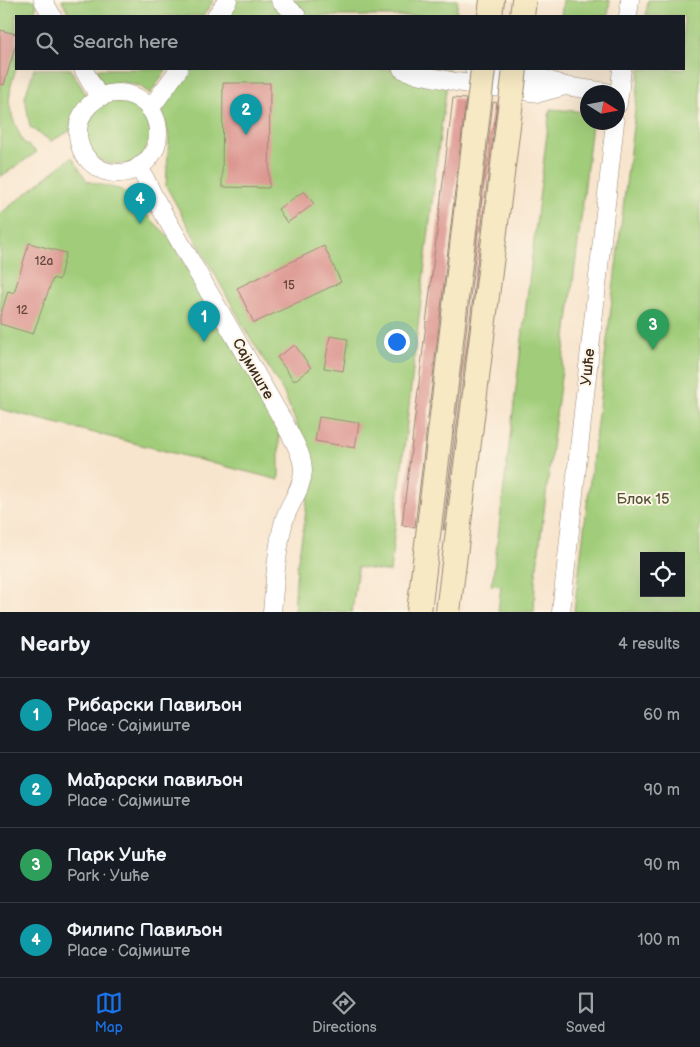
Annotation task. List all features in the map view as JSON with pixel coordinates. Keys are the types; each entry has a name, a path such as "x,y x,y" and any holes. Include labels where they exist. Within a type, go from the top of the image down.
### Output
{"main road":[{"path":"490,15 492,0"},
{"path":"522,15 524,0"},
{"path":"419,612 483,70"},
{"path":"448,612 515,70"}],"street":[{"path":"43,0 51,15"},
{"path":"217,15 228,0"},
{"path":"280,0 296,15"},
{"path":"628,15 630,0"},
{"path":"83,70 99,97"},
{"path":"150,109 178,70"},
{"path":"404,70 456,82 539,92 565,86"},
{"path":"482,70 542,78 580,89"},
{"path":"618,85 622,70"},
{"path":"121,93 142,101 150,109 158,129 157,140 150,155 139,166 129,171 108,171 98,168 90,161 79,143 78,132 82,116 92,102 99,97 121,93"},
{"name":"Ушће","path":"561,612 614,130"},
{"name":"Сајмиште","path":"139,166 154,197 285,424 301,459 303,470 300,487 288,508 283,523 272,612"}],"green space":[{"path":"0,0 34,0 37,4 33,15 15,15 16,70 9,101 13,119 23,142 37,152 0,177"},
{"path":"62,0 214,0 204,15 70,15"},
{"path":"237,0 458,0 456,15 226,15"},
{"path":"563,0 610,0 608,15 561,15"},
{"name":"Блок 15","path":"648,0 700,0 700,612 574,612 640,70 685,70 685,15 646,15"},
{"path":"34,70 71,70 87,96 84,103 73,115 70,131 51,141 30,127 25,97"},
{"path":"96,70 166,70 150,94 140,86 122,82 104,85"},
{"path":"188,70 449,70 390,572 358,567 352,612 294,612 297,565 305,519 311,459 283,391 248,334 166,186 169,137 162,107"},
{"path":"112,101 138,107 146,114 150,124 148,144 140,157 132,164 113,164 102,161 89,150 84,140 85,123 88,118 98,107"},
{"path":"550,109 580,111 580,130 591,130 535,582 534,612 498,612 501,586 491,585"},
{"path":"72,157 87,181 122,190 170,238 279,427 279,480 0,409 0,214"}],"building":[{"path":"0,30 15,34 15,47 4,85 0,84"},
{"path":"223,83 270,83 269,188 222,187"},
{"path":"453,98 466,99 415,527 402,525"},
{"path":"493,102 497,103 443,530"},
{"path":"304,191 314,204 287,223 278,209"},
{"path":"29,243 66,253 59,280 53,278 33,334 0,324 0,317 8,291 14,293"},
{"path":"324,246 341,282 254,323 237,288"},
{"path":"330,336 348,339 343,371 324,368"},
{"path":"295,345 311,368 294,381 277,357"},
{"path":"319,417 359,423 355,448 315,441"}],"place":[{"name":"Мађарски павиљон","path":"246,135"},
{"name":"Филипс Павиљон","path":"140,224"},
{"name":"Рибарски Павиљон","path":"204,342"},
{"name":"Парк Ушће","path":"653,350"}]}
